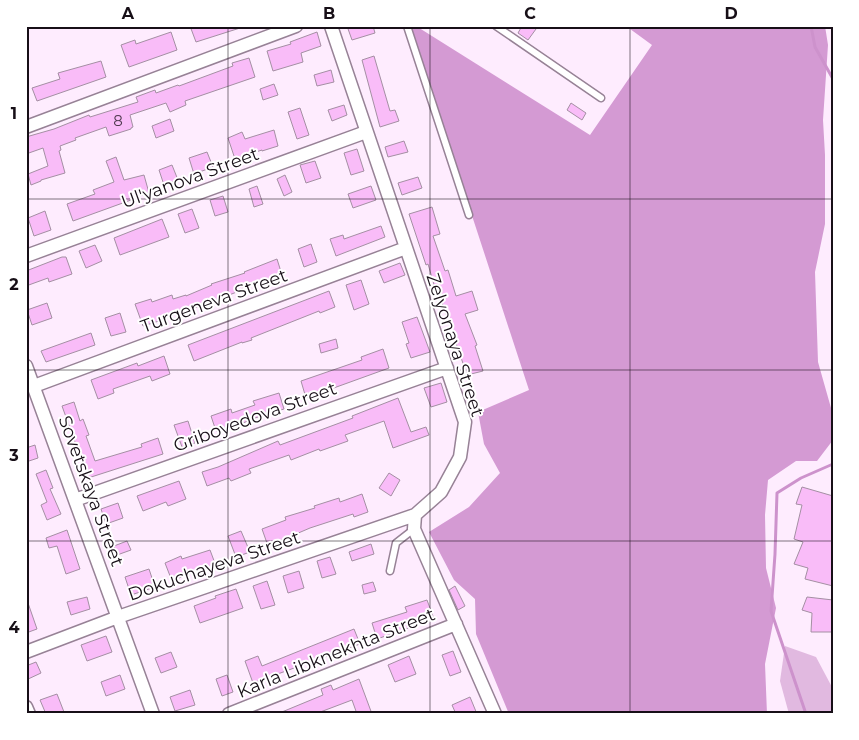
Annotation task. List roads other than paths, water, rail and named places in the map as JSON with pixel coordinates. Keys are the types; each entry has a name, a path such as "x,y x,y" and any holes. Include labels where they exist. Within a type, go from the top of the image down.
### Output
{"street":[{"path":"26,128 296,26"},
{"name":"Zelyonaya Street","path":"331,26 465,422 460,457 441,492 415,515"},
{"name":"Ul'yanova Street","path":"26,256 366,132"},
{"name":"Turgeneva Street","path":"34,386 406,248"},
{"name":"Sovetskaya Street","path":"26,366 153,714"},
{"name":"Griboyedova Street","path":"75,500 447,368"},
{"path":"415,515 414,529 495,714"},
{"name":"Dokuchayeva Street","path":"26,652 118,617 415,515"},
{"name":"Karla Libknekhta Street","path":"229,714 456,624"},
{"path":"26,707 29,714"}],"lane":[{"path":"407,26 469,215"},
{"path":"496,26 601,98"},
{"path":"390,571 396,543 414,529"}],"waterway":[{"path":"811,26 815,47 833,79"},
{"path":"806,714 771,611 777,493 801,478 833,464"}]}
